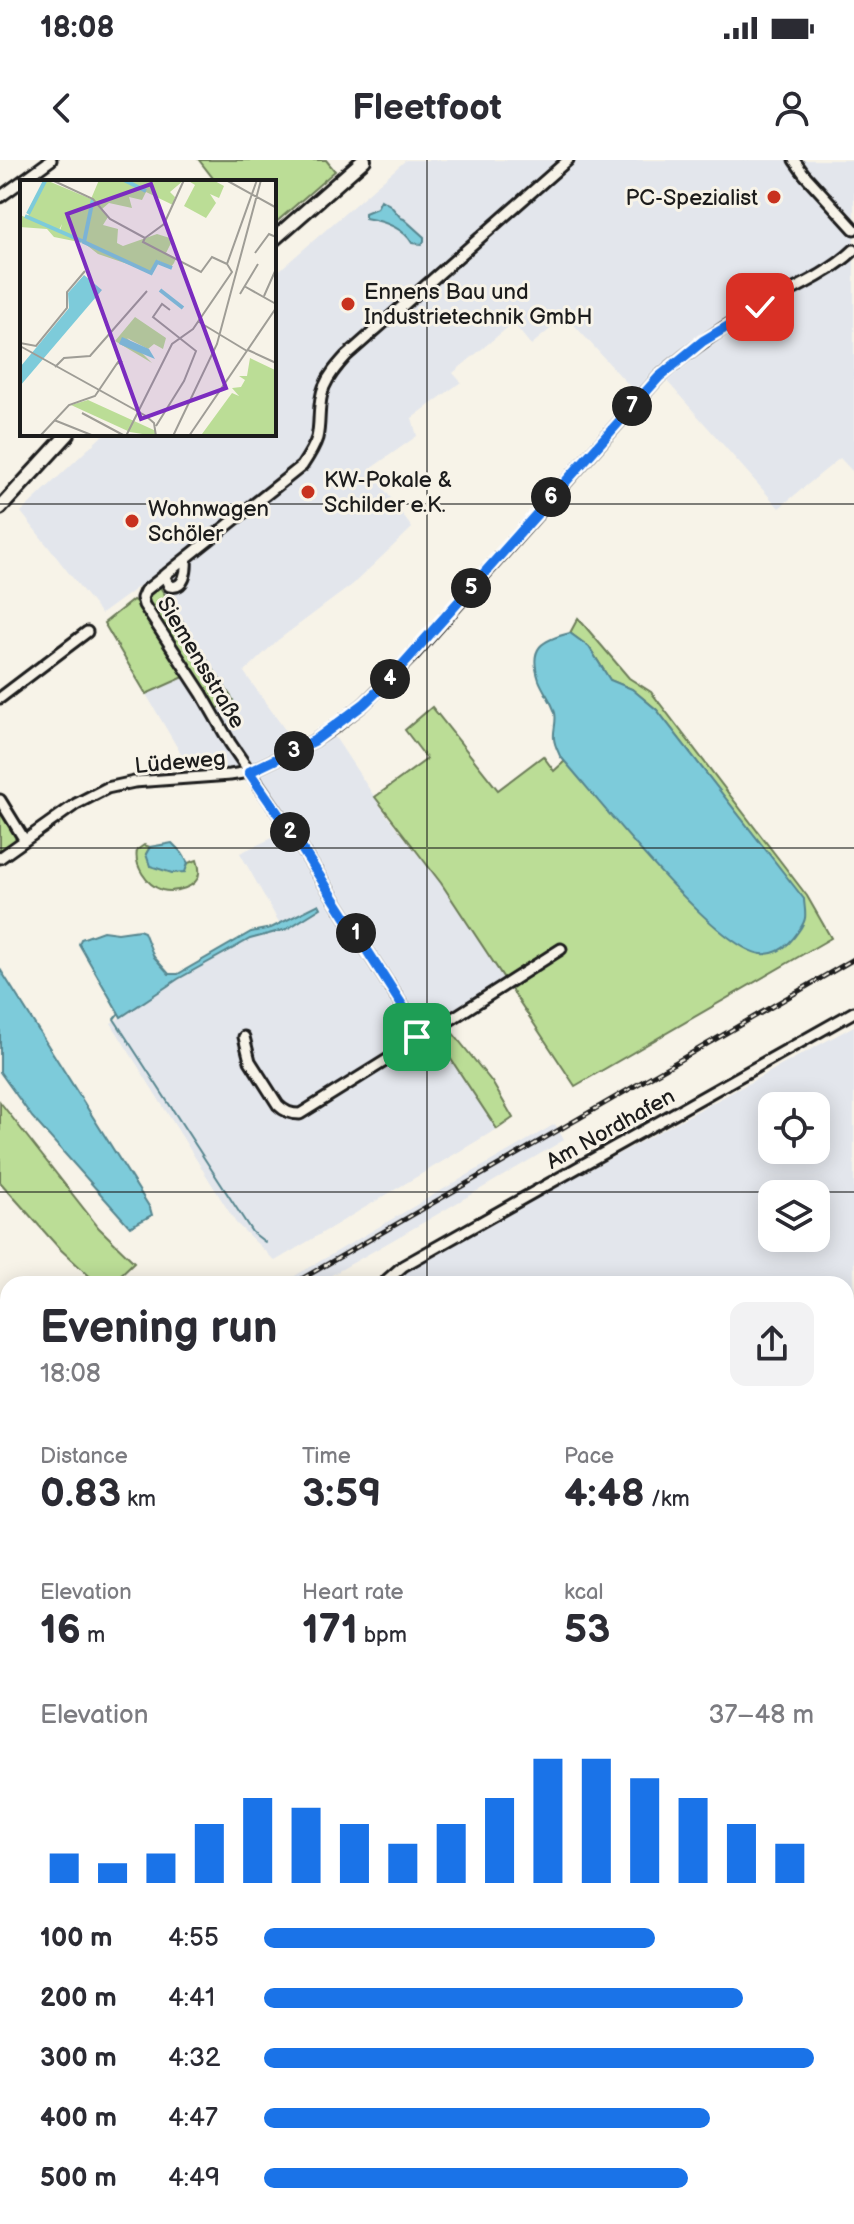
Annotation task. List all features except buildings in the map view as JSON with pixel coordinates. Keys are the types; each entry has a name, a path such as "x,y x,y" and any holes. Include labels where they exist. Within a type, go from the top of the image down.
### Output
{"main road":[{"path":"276,237 364,160"},
{"path":"0,508 66,436"}],"street":[{"path":"23,180 51,160"},
{"name":"Siemensstraße","path":"414,1043 418,1030 249,772 142,598 145,591 164,575 302,466 317,435 320,403 332,372 346,356 568,160"},
{"path":"794,160 854,229"},
{"path":"0,197 20,182"},
{"name":"Lüdeweg","path":"0,858 76,804 107,788 134,782 249,772 314,741 364,704 388,681 659,377 703,341 831,268 854,250"},
{"name":"Siemensstraße","path":"164,575 169,586 179,585 184,579 186,559"},
{"path":"0,698 87,632"},
{"path":"0,800 24,839"},
{"path":"244,1037 250,1061 278,1105 284,1111 300,1114 561,949"},
{"name":"Am Nordhafen","path":"392,1276 403,1266 854,1012"}],"shaded area":[{"path":"406,160 854,160 854,473 840,458 779,508 658,371 636,393 566,316 531,345 513,323 453,373 461,382 412,418 417,436 370,469 412,528 352,585 278,640 244,672 300,751 331,731 385,813 441,883 509,987 435,1035 497,1129 275,1261 236,1223 111,1023 178,979 250,939 287,929 321,908 319,904 280,924 240,853 283,833 242,769 191,771 146,694 184,677 207,715 232,700 153,576 101,614 21,512 102,436 276,436 276,273"},
{"path":"854,1026 854,1276 393,1276"},
{"path":"555,1124 564,1140 330,1276 295,1276"}],"green space":[{"path":"199,160 326,160 335,171 276,222 276,180 214,180"},
{"path":"158,584 233,700 215,710 146,602 146,596"},
{"path":"133,600 139,603 142,613 184,677 146,694 104,623"},
{"path":"578,618 629,678 651,692 807,896 831,938 575,1086 441,883 375,797 427,759 405,730 432,707 498,790 543,756 554,771 565,761 691,903 803,899 657,710 632,689 610,680 589,647 570,633"},
{"path":"0,811 17,835 16,840 0,852"},
{"path":"144,845 150,847 146,854 184,872 188,863 197,860 198,878 190,886 179,890 167,891 156,887 146,879 137,862 137,850"},
{"path":"448,1027 492,1082 513,1118 497,1129 435,1035"},
{"path":"0,1102 99,1228 134,1262 119,1276 89,1276 59,1248 0,1182"}],"water":[{"path":"381,200 424,237 422,244 412,243 392,226 365,218 365,213 377,208"},
{"path":"570,633 589,647 610,680 632,689 657,710 804,899 805,913 801,928 783,948 761,954 741,946 715,926 656,868 560,756 554,740 555,713 539,680 535,660 545,642"},
{"path":"172,843 188,863 185,872 172,873 150,866 146,854 150,847"},
{"path":"319,904 321,908 287,929 250,939 178,979 121,1017 79,944 81,939 103,931 118,933 139,930 144,932 154,957 169,974 178,974 251,932 271,928"},
{"path":"0,969 152,1215 130,1227 32,1117 0,1072"}],"waterway":[{"path":"118,1014 114,1019 252,1232 265,1242"}],"railway":[{"path":"307,1276 854,959"}],"place":[{"name":"PC-Spezialist","path":"774,197"},
{"name":"Ennens Bau und Industrietechnik GmbH","path":"348,304"},
{"name":"KW-Pokale & Schilder e.K.","path":"308,492"},
{"name":"Wohnwagen Schöler","path":"132,521"}],"route":[{"path":"417,1037 418,1030 389,983 249,772 314,741 364,704 413,655 659,377 703,341 760,307"}]}
